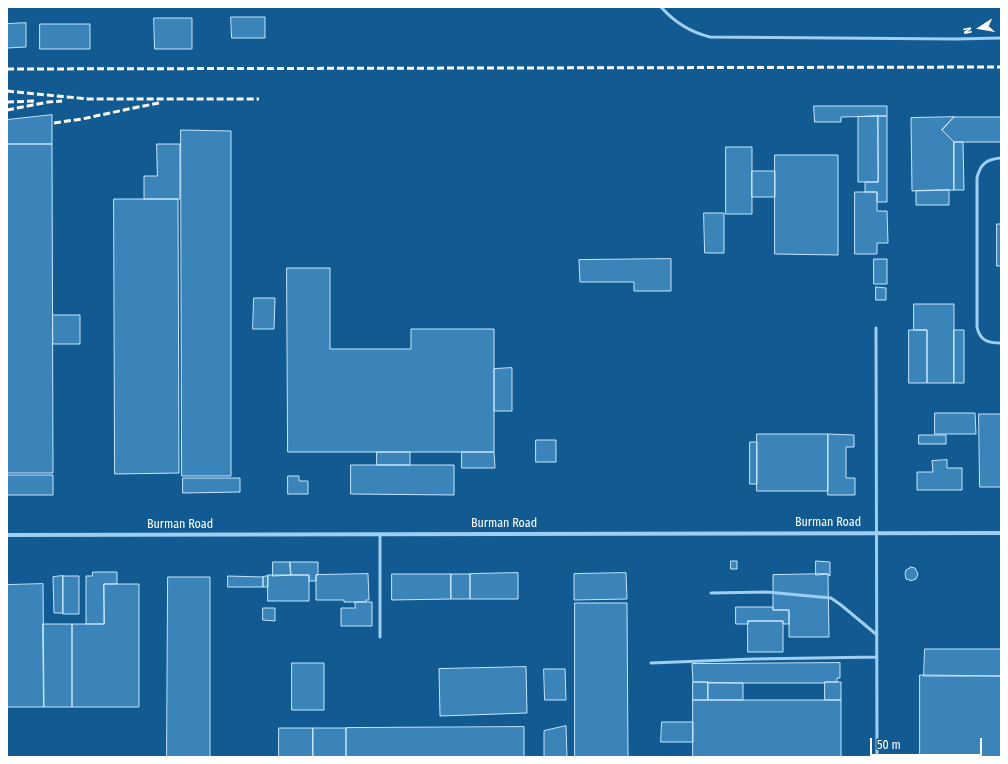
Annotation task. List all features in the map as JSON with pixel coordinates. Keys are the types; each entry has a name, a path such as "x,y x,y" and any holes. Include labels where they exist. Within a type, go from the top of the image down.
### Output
{"street":[{"name":"Burman Road","path":"7,535 1001,533"}],"lane":[{"path":"661,7 672,19 684,27 697,34 710,37 1001,38"},
{"path":"1001,158 994,158 982,165 978,171 977,178 977,327 981,337 986,341 1001,343"},
{"path":"876,328 877,757"},
{"path":"380,534 380,637"},
{"path":"711,593 767,592 830,598 877,634"},
{"path":"652,663 753,659 877,657"}],"building":[{"path":"231,17 265,17 265,38 232,38"},
{"path":"154,18 192,18 192,49 155,49"},
{"path":"26,23 26,47 7,48 7,24"},
{"path":"40,24 90,24 90,49 40,49"},
{"path":"814,106 887,106 887,116 841,117 841,122 815,122"},
{"path":"52,115 52,144 7,144 7,120"},
{"path":"878,116 878,182 858,182 858,117"},
{"path":"878,116 887,116 887,202 877,202 877,192 865,192 865,182 878,182"},
{"path":"954,117 1001,117 1001,142 954,142 942,130"},
{"path":"954,117 942,130 954,142 954,190 912,191 911,118"},
{"path":"181,130 231,131 231,476 182,476"},
{"path":"954,142 963,142 964,190 954,190"},
{"path":"7,144 52,144 53,473 7,473"},
{"path":"157,144 180,144 180,199 144,199 144,176 157,176"},
{"path":"726,147 752,147 752,214 726,214"},
{"path":"775,155 838,155 838,255 775,254"},
{"path":"752,171 775,171 775,197 752,197"},
{"path":"949,190 949,205 916,205 916,191"},
{"path":"855,192 877,192 877,211 887,211 888,243 877,243 877,254 855,254"},
{"path":"114,199 178,199 179,473 115,474"},
{"path":"704,213 724,213 724,253 705,253"},
{"path":"997,224 1001,224 1001,266 997,266"},
{"path":"671,259 671,291 634,291 634,282 580,282 579,260"},
{"path":"874,259 887,259 887,284 874,284"},
{"path":"287,268 330,268 330,349 411,349 411,329 494,329 494,452 288,452"},
{"path":"876,287 886,288 886,300 876,300"},
{"path":"254,298 275,298 274,329 253,329"},
{"path":"914,304 954,304 954,383 927,383 927,330 914,330"},
{"path":"53,315 80,315 80,344 53,344"},
{"path":"909,330 927,330 927,383 909,383"},
{"path":"954,330 964,330 964,383 954,383"},
{"path":"512,368 512,411 494,411 494,369"},
{"path":"935,413 975,413 976,434 935,434"},
{"path":"979,414 1001,414 1001,487 980,487"},
{"path":"757,434 828,434 828,491 757,491"},
{"path":"828,434 854,435 854,447 846,447 846,478 855,478 855,495 828,495"},
{"path":"919,435 946,435 946,444 919,444"},
{"path":"536,440 556,440 556,462 536,462"},
{"path":"750,442 757,442 757,484 750,484"},
{"path":"377,452 410,452 410,465 377,465"},
{"path":"462,452 494,452 495,468 462,468"},
{"path":"947,460 947,468 962,468 962,490 917,490 917,472 933,472 932,461"},
{"path":"351,465 454,465 454,495 351,494"},
{"path":"7,475 53,475 53,495 7,495"},
{"path":"288,476 299,476 299,481 308,481 308,494 288,494"},
{"path":"183,478 240,478 240,492 183,493"},
{"path":"731,561 737,561 737,569 731,569"},
{"path":"816,561 830,562 830,576 828,574 816,575"},
{"path":"273,562 290,562 291,575 273,576"},
{"path":"290,562 318,562 318,575 316,575 316,581 309,581 309,575 291,575"},
{"path":"910,567 915,568 918,574 916,579 910,581 906,579 905,574 906,570"},
{"path":"93,572 117,572 117,584 104,584 104,624 86,624 86,576 92,576"},
{"path":"518,573 518,599 470,599 470,574"},
{"path":"626,573 627,599 574,600 574,574"},
{"path":"368,574 369,600 366,600 366,602 316,600 316,575"},
{"path":"392,574 451,574 451,599 392,600"},
{"path":"451,574 470,574 470,599 451,599"},
{"path":"828,574 829,637 789,637 789,610 773,610 773,575"},
{"path":"268,575 309,575 309,601 268,601"},
{"path":"63,576 79,576 79,614 63,614"},
{"path":"63,576 63,613 54,613 53,577"},
{"path":"228,576 263,577 263,587 228,587"},
{"path":"268,576 268,587 263,587 263,577"},
{"path":"168,577 210,577 210,757 167,757"},
{"path":"43,584 44,707 7,707 7,585"},
{"path":"104,584 139,584 139,707 72,707 72,624 104,624"},
{"path":"355,602 372,602 372,626 341,626 341,608 355,608"},
{"path":"575,603 627,603 628,757 575,757"},
{"path":"736,607 773,607 773,610 789,610 789,624 783,624 783,621 748,621 748,624 736,624"},
{"path":"263,608 275,608 275,621 263,620"},
{"path":"748,621 783,621 783,652 748,652"},
{"path":"43,624 72,624 72,707 44,707"},
{"path":"925,649 1001,649 1001,676 924,676"},
{"path":"292,663 324,663 324,710 292,710"},
{"path":"840,663 840,678 837,678 837,682 693,682 692,664"},
{"path":"526,667 527,713 440,716 439,669"},
{"path":"544,669 565,669 566,700 545,700"},
{"path":"920,675 1001,676 1001,757 920,757"},
{"path":"693,682 708,682 708,700 693,700"},
{"path":"825,682 841,682 841,700 825,700"},
{"path":"708,683 743,683 743,700 708,700"},
{"path":"693,700 841,700 841,757 693,757"},
{"path":"662,722 693,722 693,742 661,742"},
{"path":"566,726 567,757 544,757 544,731"},
{"path":"524,727 524,757 346,757 346,728"},
{"path":"279,728 313,728 313,757 279,757"},
{"path":"313,728 346,728 346,757 313,757"}],"railway":[{"path":"7,69 1001,67"},
{"path":"7,91 88,99 259,99"},
{"path":"7,102 35,101"},
{"path":"7,110 48,102 62,101"},
{"path":"54,123 82,119 159,103"}]}
